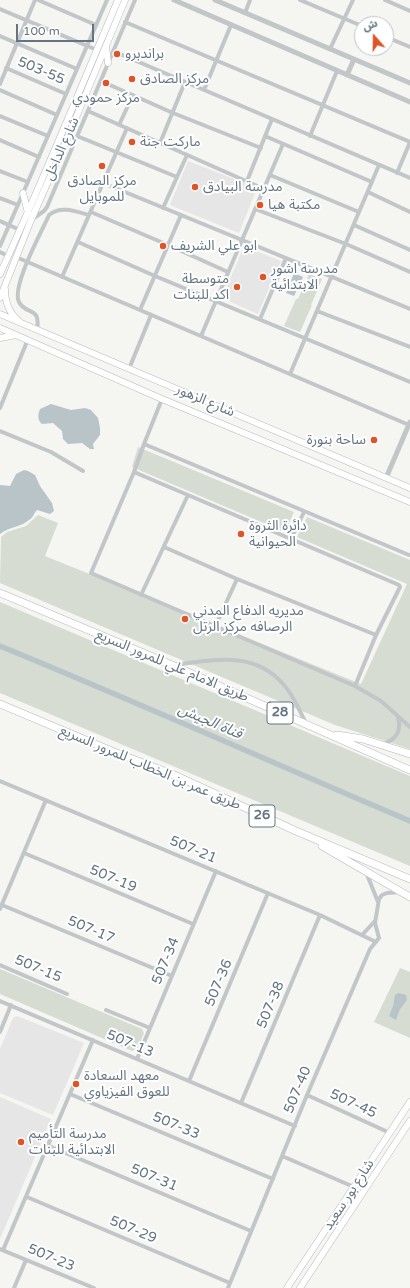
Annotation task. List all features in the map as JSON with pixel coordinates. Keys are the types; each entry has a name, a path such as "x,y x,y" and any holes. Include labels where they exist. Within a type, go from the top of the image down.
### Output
{"highway":[{"name":"طريق الامام علي للمرور السريع","path":"0,593 172,665 410,770"},
{"name":"طريق عمر بن الخطاب للمرور السريع","path":"0,704 114,752 172,774 296,831 410,879"},
{"path":"328,734 363,739 410,754"},
{"path":"296,831 410,897"}],"main road":[{"name":"شارع الداخل","path":"0,274 28,213 118,0"},
{"name":"شارع الداخل","path":"0,298 31,220 125,0"},
{"path":"105,46 108,63"},
{"path":"23,193 28,213"},
{"path":"6,282 5,294 8,306 17,319 24,324"},
{"name":"شارع الزهور","path":"0,314 410,488"},
{"name":"شارع الزهور","path":"0,328 19,335 162,399 410,502"},
{"path":"0,338 19,335"},
{"name":"شارع بور سعيد","path":"287,1288 410,1102"},
{"name":"شارع بور سعيد","path":"300,1288 410,1122"}],"street":[{"path":"0,84 37,0 96,25"},
{"path":"0,246 106,1 101,0"},
{"path":"31,220 44,211 135,0"},
{"path":"174,0 410,102"},
{"path":"215,0 410,83"},
{"path":"244,13 250,0"},
{"path":"300,0 354,23"},
{"path":"330,49 353,0"},
{"path":"385,0 410,11"},
{"path":"396,5 398,0"},
{"path":"0,9 97,50"},
{"path":"125,22 410,142 397,173"},
{"path":"204,90 232,25"},
{"path":"0,36 77,69"},
{"path":"394,40 410,47"},
{"path":"113,51 410,178"},
{"path":"347,75 354,59"},
{"name":"503-55","path":"6,68 66,94"},
{"path":"310,136 337,71"},
{"path":"100,81 173,113 261,148"},
{"path":"160,143 185,82"},
{"path":"0,90 57,115"},
{"path":"119,125 133,95"},
{"path":"88,111 264,188"},
{"path":"0,116 48,136"},
{"path":"247,181 272,119"},
{"path":"62,278 127,128"},
{"path":"77,136 177,177"},
{"path":"265,136 372,182"},
{"path":"0,140 39,157"},
{"path":"201,336 283,144"},
{"path":"163,208 186,154"},
{"path":"290,374 379,165"},
{"path":"0,171 28,182"},
{"path":"270,175 359,212"},
{"path":"103,183 410,309"},
{"path":"368,192 410,212"},
{"path":"0,198 18,205"},
{"path":"44,211 52,212 68,209 90,214 168,245 228,272"},
{"path":"255,209 346,244 410,272"},
{"path":"37,330 38,317 23,307 19,302 17,295 27,262 52,212"},
{"path":"140,310 181,215"},
{"path":"0,221 20,230"},
{"path":"354,225 410,250"},
{"path":"78,242 155,276 410,382"},
{"path":"0,252 8,256"},
{"path":"16,258 409,424 386,478"},
{"path":"260,319 286,258"},
{"path":"317,311 410,347"},
{"path":"129,369 151,315"},
{"path":"0,408 28,339"},
{"path":"162,399 134,472 91,573 355,686 380,701 410,727"},
{"path":"0,431 51,452 83,471"},
{"path":"144,444 304,512 409,555 410,554"},
{"path":"134,472 399,584 400,587 376,635 355,686"},
{"path":"141,595 188,495"},
{"path":"291,539 304,512"},
{"path":"164,548 376,635"},
{"path":"215,627 237,579"},
{"path":"172,665 229,659 240,660 259,666 273,675 284,685 307,725"},
{"path":"381,745 392,739 399,732 400,727 398,717"},
{"name":"507-21","path":"0,780 320,915 376,942"},
{"path":"1,907 46,800"},
{"name":"507-19","path":"24,853 193,924"},
{"name":"507-34","path":"137,1059 216,871"},
{"path":"366,872 378,902"},
{"path":"376,942 379,937 375,921 380,897 385,894 402,892"},
{"name":"507-36","path":"189,1081 268,893"},
{"name":"507-17","path":"1,907 172,976"},
{"name":"507-38","path":"241,1103 320,915"},
{"path":"362,935 375,921"},
{"name":"507-40","path":"228,1288 370,949 376,942"},
{"name":"507-15","path":"0,965 67,994"},
{"name":"507-13","path":"0,1001 295,1126"},
{"path":"0,1032 11,1006"},
{"path":"106,1010 150,1028"},
{"path":"2,1250 27,1196 93,1040"},
{"name":"507-33","path":"70,1094 273,1179"},
{"name":"507-45","path":"308,1095 390,1133"},
{"name":"507-31","path":"48,1146 251,1231"},
{"path":"282,1156 354,1187"},
{"name":"507-29","path":"27,1196 230,1283"},
{"name":"507-23","path":"2,1250 94,1288"},
{"path":"14,1288 26,1260"},
{"path":"76,1288 79,1282"}],"shaded area":[{"path":"188,161 257,188 239,233 170,205"},
{"path":"244,246 281,261 258,314 222,298"},
{"path":"294,273 303,277 294,296 286,293"},
{"path":"309,274 322,279 300,332 284,326"},
{"path":"51,404 71,410 85,408 91,410 98,418 100,428 100,435 93,444 94,449 90,449 82,443 68,444 63,439 62,431 53,423 42,424 39,421 38,417 40,409"},
{"path":"138,447 294,512 285,532 132,467"},
{"path":"24,470 35,475 40,486 52,503 54,511 50,514 37,510 32,518 26,522 0,534 0,485 10,486 16,474"},
{"path":"38,515 58,523 45,556 361,684 407,584 297,537 307,517 410,560 410,749 335,725 0,583 1,537 7,532 26,526"},
{"path":"0,602 410,776 410,866 0,693"},
{"path":"400,968 410,972 410,1038 374,1022"},
{"path":"0,969 142,1029 144,1033 138,1048 132,1051 0,994"},
{"path":"399,993 406,995 407,1000 400,1009 396,1020 389,1016 395,995"},
{"path":"17,1016 84,1043 53,1115 0,1093 0,1049 13,1018"},
{"name":"مدرسة التأميم الابتدائية للبنات","path":"0,1097 51,1119 0,1239"}],"waterway":[{"name":"قناة الجيش","path":"0,646 410,821"}],"place":[{"name":"براندبرو","path":"117,54"},
{"name":"مركز الصادق","path":"132,79"},
{"name":"مركز حمودي","path":"106,83"},
{"name":"ماركت جنة","path":"132,142"},
{"name":"مركز الصادق للموبايل","path":"102,166"},
{"name":"مدرسة البيادق","path":"195,187"},
{"name":"مكتبة هيا","path":"260,205"},
{"name":"ابو علي الشريف","path":"163,246"},
{"name":"مدرسة اشور الابتدائية","path":"263,277"},
{"name":"متوسطة اكد للبنات","path":"237,287"},
{"name":"ساحة بنورة","path":"374,440"},
{"name":"دائرة الثروة الحيوانية","path":"241,534"},
{"name":"مديريه الدفاع المدني الرصافه مركز الرتل","path":"185,619"},
{"name":"معهد السعادة للعوق الفيزياوي","path":"76,1084"},
{"name":"مدرسة التأميم الابتدائية للبنات","path":"21,1142"}]}
